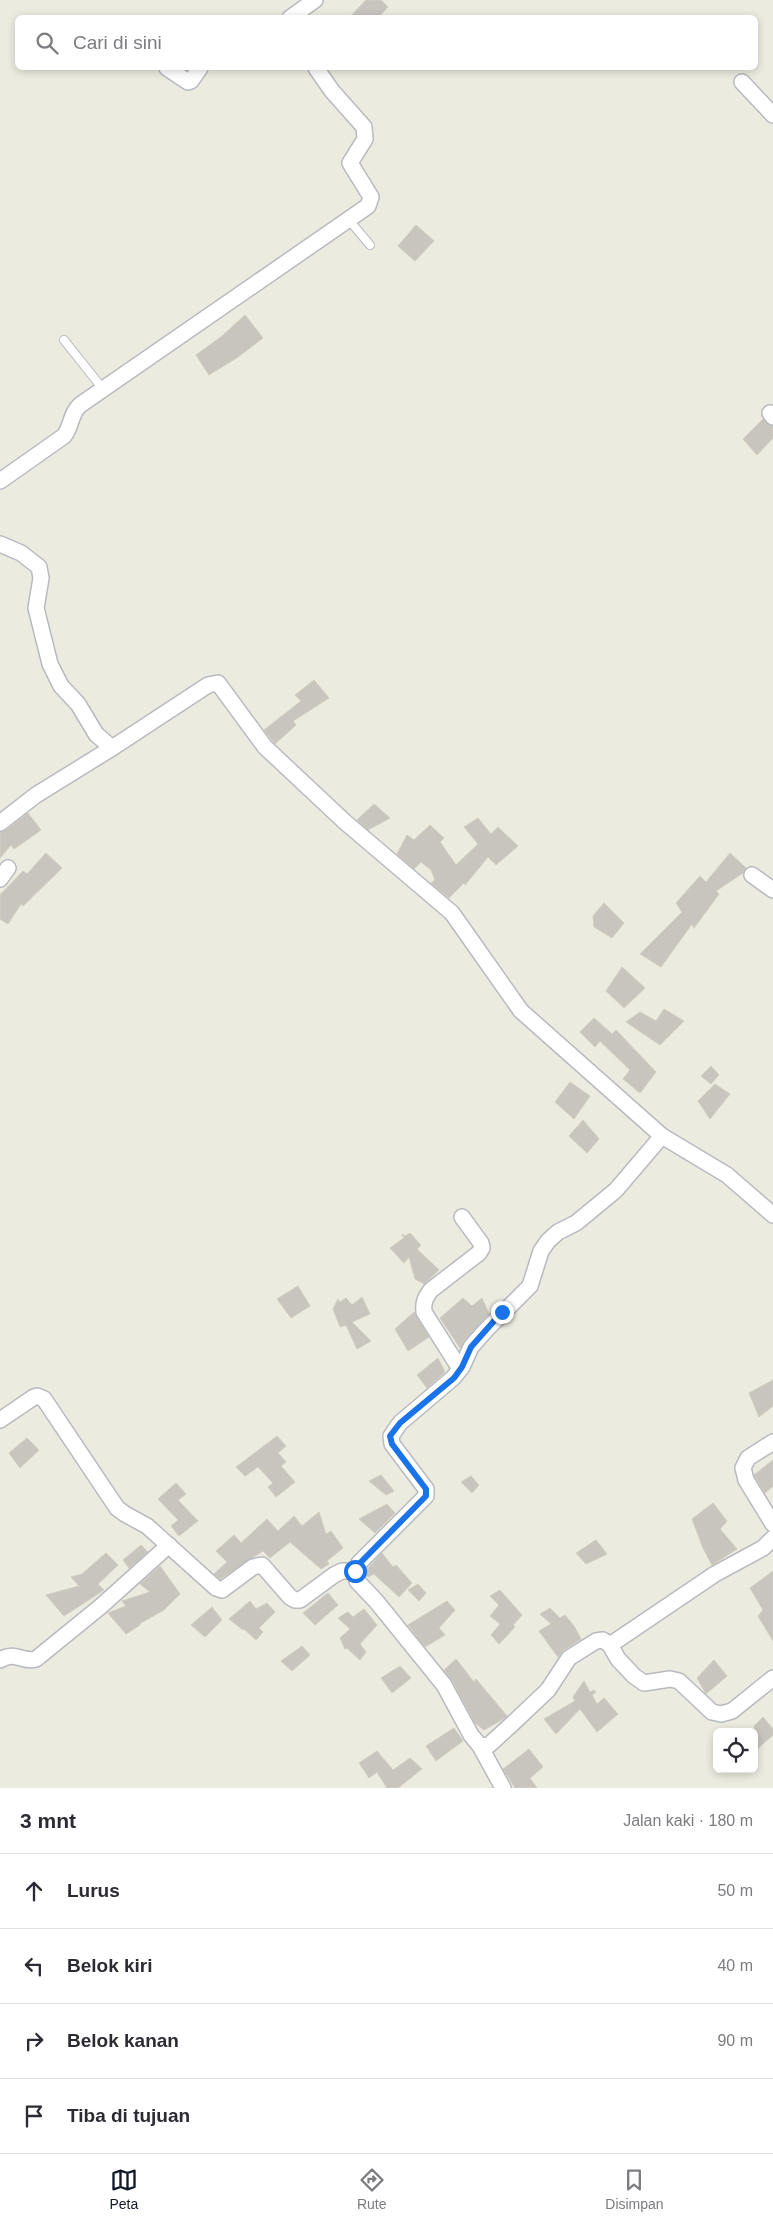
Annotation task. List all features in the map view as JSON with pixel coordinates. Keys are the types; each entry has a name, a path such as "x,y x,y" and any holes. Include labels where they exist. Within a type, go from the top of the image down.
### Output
{"street":[{"path":"294,15 315,0"},
{"path":"170,70 188,82 191,81 199,70"},
{"path":"0,481 64,436 70,426 75,409 368,206 370,201 369,193 350,164 365,139 366,132 364,127 332,91 317,70"},
{"path":"742,82 773,115"},
{"path":"0,544 21,553 39,566 41,578 36,608 50,664 61,686 78,704 96,734 112,748"},
{"path":"0,822 36,796 208,684 218,683 265,747 345,822 452,913 522,1011 662,1136 727,1176 773,1215"},
{"path":"752,875 773,890"},
{"path":"503,1788 444,1685 358,1581 355,1571 359,1564 426,1496 426,1489 392,1444 390,1436 400,1423 454,1378 471,1347 530,1286 541,1251 548,1240 558,1232 576,1223 616,1190 662,1136"},
{"path":"460,1369 424,1312 423,1305 425,1298 431,1290 479,1253 482,1248 481,1243 462,1217"},
{"path":"0,1420 34,1397 37,1396 44,1399 117,1508 147,1526 216,1588 222,1590 253,1567 262,1565 295,1600 300,1600 334,1575 342,1571 355,1571"},
{"path":"773,1442 748,1458 743,1468 746,1480 773,1524"},
{"path":"610,1645 715,1574 763,1548 773,1538"},
{"path":"0,1660 8,1655 30,1660 36,1659 100,1607 170,1545"},
{"path":"480,1746 489,1745 548,1690 569,1658 596,1641 603,1640 610,1645 618,1659 634,1676 644,1683 670,1679 679,1681 712,1712 721,1714 732,1711 773,1678"}],"lane":[{"path":"349,220 370,245"},
{"path":"64,340 103,389"}],"building":[{"path":"366,0 381,0 388,7 381,15 352,15"},
{"path":"416,225 434,241 415,261 398,246"},
{"path":"245,315 263,338 238,357 209,375 196,355 222,336"},
{"path":"763,419 773,426 773,438 757,455 743,439"},
{"path":"314,680 329,698 293,721 296,725 275,744 264,730 301,701 295,695"},
{"path":"374,804 390,818 368,830 357,820"},
{"path":"28,813 41,830 14,849 11,845 0,858 0,832 6,830"},
{"path":"478,818 491,834 498,827 518,846 496,865 488,857 465,885 464,883 449,898 431,883 435,880 431,870 421,862 414,869 397,854 407,835 414,840 430,825 444,838 440,842 456,865 478,844 464,827"},
{"path":"46,853 62,868 23,906 21,904 8,924 0,919 0,895 23,871 27,874"},
{"path":"730,853 746,868 743,873 716,891 719,894 694,928 692,924 661,967 640,954 682,912 676,903 700,876 706,882"},
{"path":"604,903 624,923 612,938 594,927 593,916"},
{"path":"622,967 645,988 624,1008 606,991"},
{"path":"664,1009 684,1021 660,1045 626,1022 640,1012 656,1021"},
{"path":"594,1018 612,1034 616,1030 656,1072 640,1093 623,1079 630,1070 600,1041 595,1047 580,1032"},
{"path":"711,1066 719,1075 711,1084 701,1076"},
{"path":"570,1082 590,1096 574,1119 555,1102"},
{"path":"715,1084 730,1094 710,1119 698,1101"},
{"path":"583,1120 599,1139 587,1153 569,1136"},
{"path":"410,1233 421,1245 417,1249 439,1270 424,1284 415,1279 409,1257 404,1263 390,1248 404,1238 402,1234 405,1236"},
{"path":"298,1286 310,1306 291,1318 277,1299"},
{"path":"362,1297 370,1314 352,1322 371,1341 357,1349 346,1325 340,1327 333,1309 338,1299 340,1302 346,1298 352,1305"},
{"path":"463,1298 472,1306 482,1298 489,1314 460,1348 440,1318"},
{"path":"414,1312 429,1337 408,1351 395,1329"},
{"path":"438,1358 445,1372 427,1388 417,1375"},
{"path":"773,1380 773,1406 759,1417 749,1393"},
{"path":"277,1436 286,1446 278,1453 286,1462 281,1466 295,1482 276,1497 268,1487 273,1483 258,1467 245,1476 236,1467"},
{"path":"27,1438 39,1450 20,1468 9,1453"},
{"path":"773,1460 773,1486 765,1493 754,1475"},
{"path":"381,1475 394,1491 386,1495 369,1481"},
{"path":"471,1476 479,1485 472,1493 461,1482"},
{"path":"176,1483 186,1494 178,1500 198,1521 179,1536 171,1526 178,1520 158,1499"},
{"path":"713,1503 727,1521 720,1529 737,1549 712,1565 692,1519"},
{"path":"387,1504 395,1513 375,1533 359,1519"},
{"path":"319,1512 326,1534 331,1531 343,1548 327,1561 329,1564 321,1569 290,1542 270,1558 263,1551 220,1579 214,1574 227,1562 216,1551 234,1535 241,1543 267,1519 278,1531 294,1516 302,1526"},
{"path":"596,1540 607,1554 586,1564 576,1553"},
{"path":"141,1545 148,1552 129,1568 123,1560"},
{"path":"106,1553 118,1565 98,1584 104,1590 64,1616 46,1595 79,1586 71,1577 82,1574"},
{"path":"382,1553 393,1567 396,1565 412,1583 399,1597 374,1574 368,1577 365,1575 367,1569"},
{"path":"160,1566 180,1594 164,1610 139,1624 126,1634 108,1613 126,1606 122,1601 150,1592 140,1584"},
{"path":"773,1571 773,1641 758,1616 763,1610 750,1588"},
{"path":"418,1584 426,1593 419,1601 408,1590"},
{"path":"500,1590 522,1615 513,1625 515,1627 499,1644 491,1635 500,1624 490,1616 499,1605 490,1596"},
{"path":"328,1593 338,1605 315,1625 303,1613"},
{"path":"250,1601 256,1609 267,1603 275,1612 259,1628 263,1632 256,1640 229,1619"},
{"path":"447,1601 455,1610 439,1628 445,1635 425,1647 408,1625"},
{"path":"212,1607 222,1620 205,1637 191,1625"},
{"path":"550,1608 560,1618 565,1615 581,1639 564,1650 558,1657 539,1631 551,1624 540,1614"},
{"path":"364,1609 377,1625 360,1644 366,1652 360,1660 347,1648 345,1649 340,1638 350,1629 338,1618 348,1612 353,1617"},
{"path":"302,1646 310,1655 292,1671 281,1661"},
{"path":"456,1659 474,1682 476,1679 507,1716 505,1718 484,1730 475,1723 452,1680 444,1670"},
{"path":"714,1660 727,1676 706,1694 697,1678"},
{"path":"400,1666 411,1678 392,1693 381,1678"},
{"path":"584,1681 590,1692 594,1690 596,1692 592,1695 597,1704 604,1698 618,1714 597,1732 580,1709 556,1734 544,1719 575,1701 573,1697"},
{"path":"763,1717 773,1729 773,1735 758,1748 758,1728 754,1728"},
{"path":"454,1728 463,1741 436,1761 426,1746"},
{"path":"529,1749 543,1767 530,1778 537,1788 515,1788 503,1769"},
{"path":"377,1751 393,1770 410,1758 422,1769 398,1788 387,1788 377,1772 369,1778 359,1763"}],"route":[{"path":"355,1571 359,1564 426,1496 426,1489 392,1444 390,1436 400,1423 454,1378 462,1367 471,1347 502,1312"}]}
